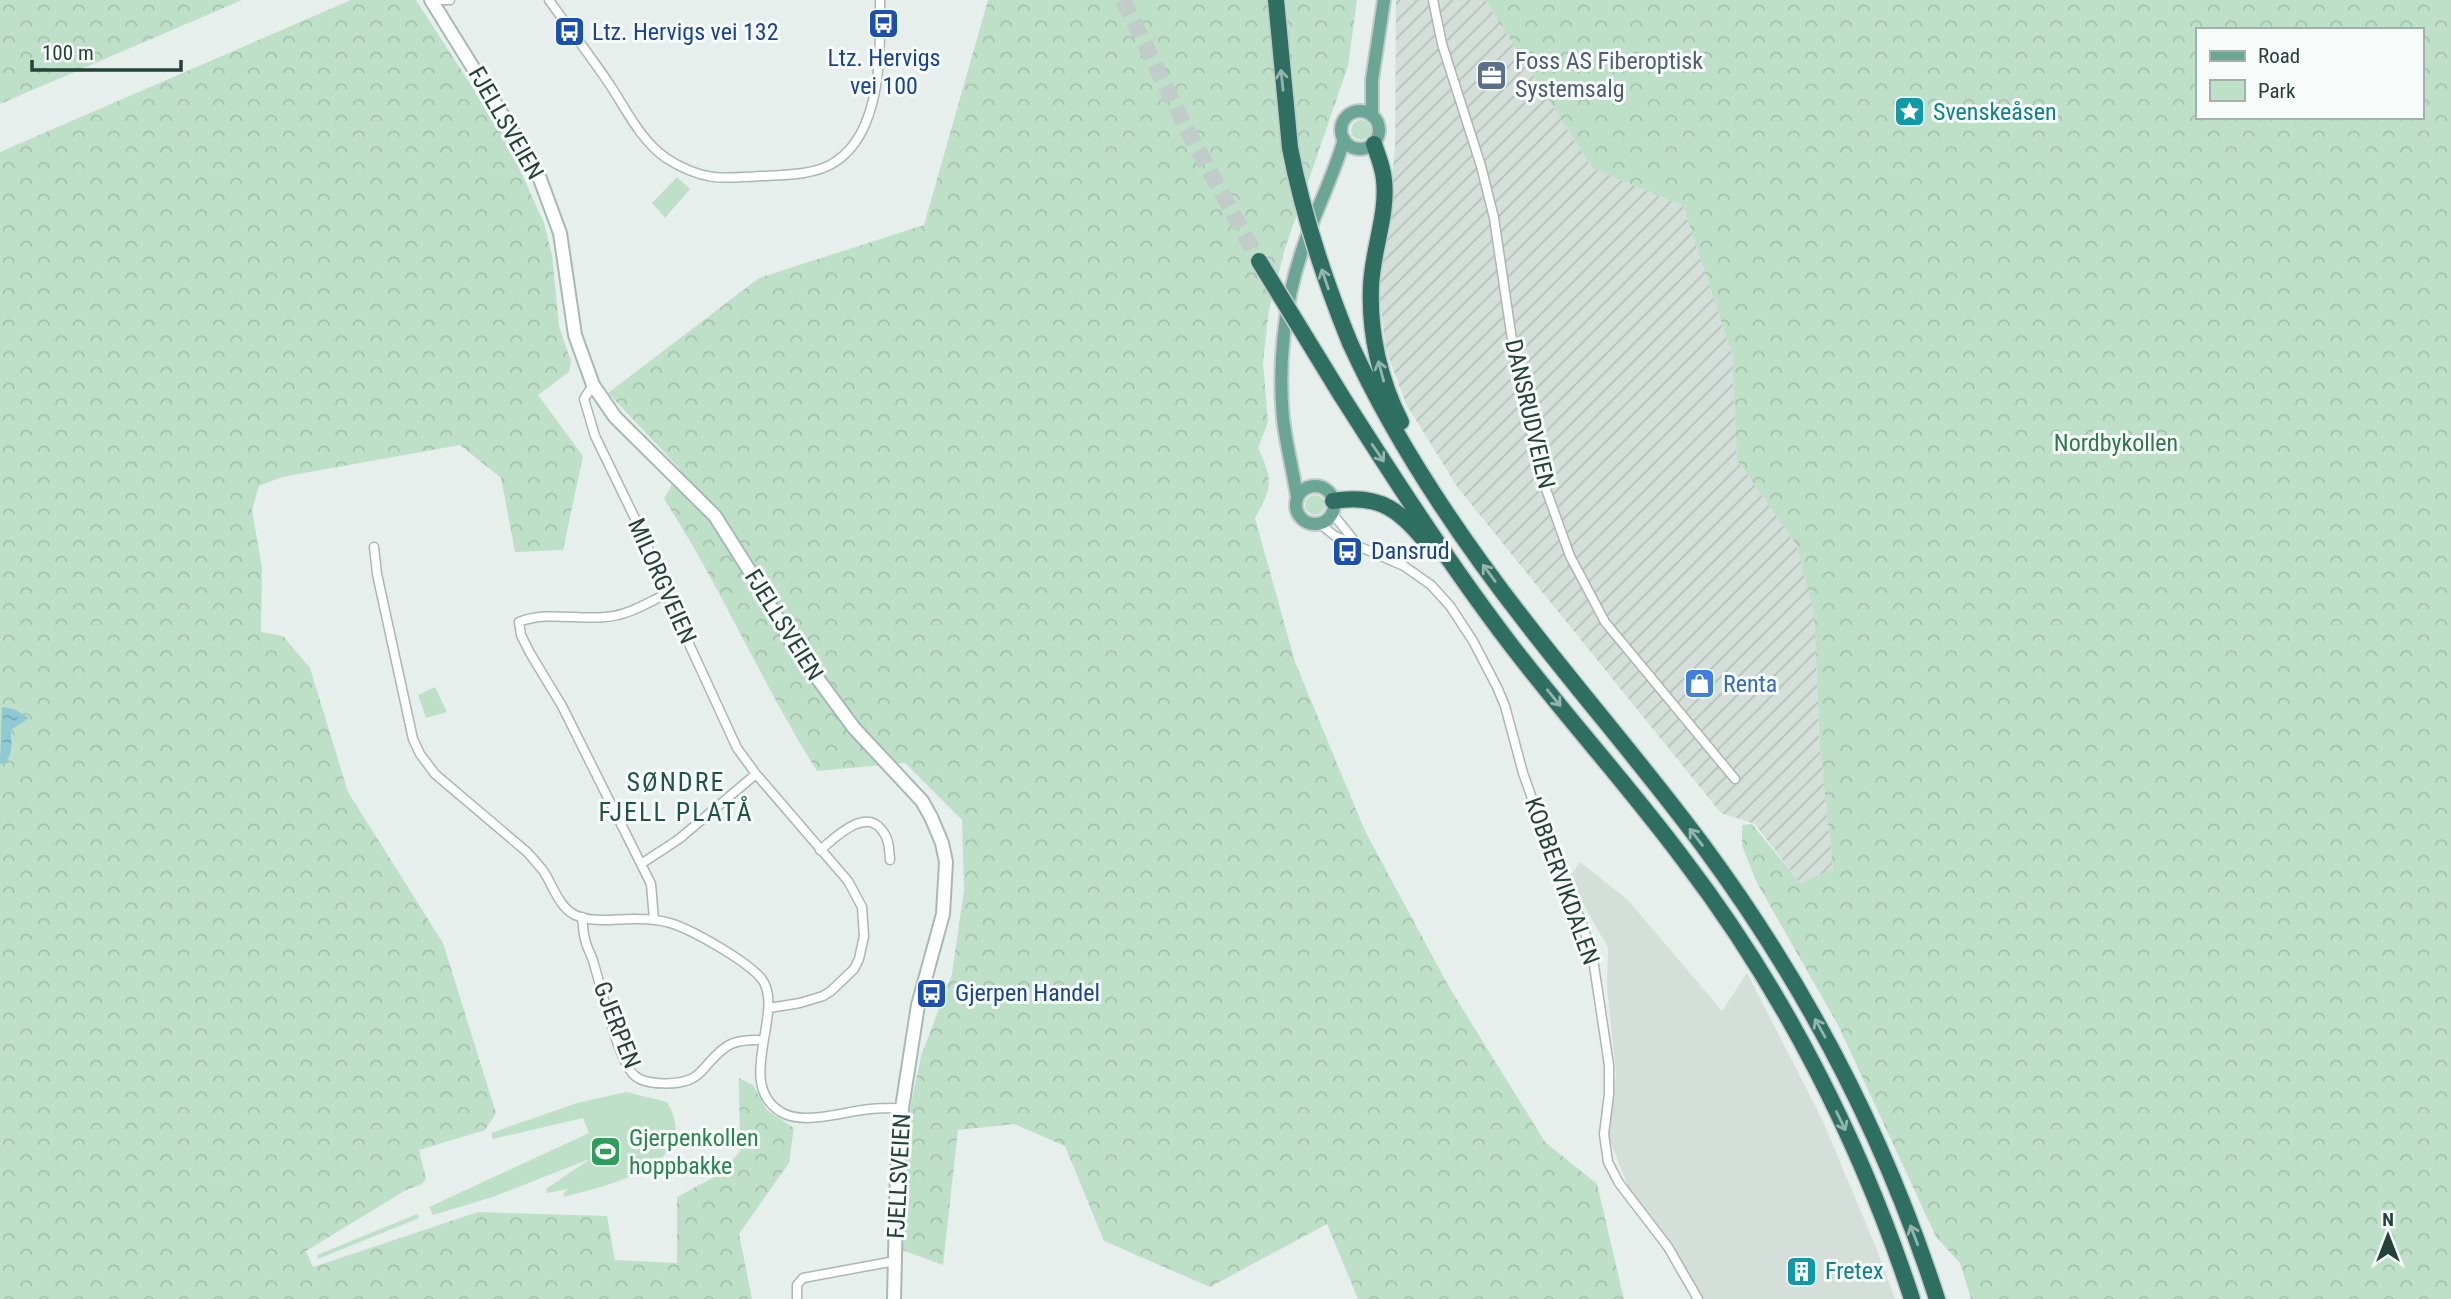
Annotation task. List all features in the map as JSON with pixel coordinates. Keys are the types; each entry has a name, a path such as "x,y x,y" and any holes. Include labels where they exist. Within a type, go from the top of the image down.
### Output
{"highway":[{"path":"1276,0 1290,148 1296,180 1318,259 1350,342 1392,427 1451,521 1527,625 1704,847 1786,970 1843,1071 1863,1114 1897,1191 1937,1299"},
{"path":"1374,144 1385,184 1371,287 1374,341 1387,392 1451,521"},
{"path":"1259,261 1341,395 1430,531 1511,645 1685,861 1768,985 1822,1082 1846,1133 1875,1198 1912,1299"},
{"path":"1333,507 1368,499 1379,502 1398,514 1430,547 1462,592 1511,645"}],"main road":[{"name":"FJELLSVEIEN","path":"434,0 540,179 560,233 575,335 593,385 615,417 715,516 750,570 777,621 812,672 854,728 922,801 936,828 946,862 943,915 918,1005 902,1108 897,1171 894,1299"},
{"path":"1372,116 1358,111 1349,114 1343,121 1341,130 1344,139 1356,149 1365,149 1374,144 1379,130 1372,116 1372,80 1384,0"},
{"path":"1358,111 1372,80"},
{"path":"1292,461 1314,486 1326,490 1333,507 1320,524 1309,523 1300,517 1295,507 1297,497 1282,404 1286,323 1300,256 1332,179 1344,139"},
{"path":"1332,179 1356,149"},
{"path":"1297,497 1304,489 1314,486"}],"street":[{"path":"434,0 450,0"},
{"path":"549,0 640,132 664,156 685,169 716,179 773,176 812,170 836,162 853,147 867,124 872,105 878,58 880,0"},
{"name":"DANSRUDVEIEN","path":"1433,0 1445,55 1481,166 1494,218 1515,360 1530,428 1547,492 1570,556 1605,622 1735,779"},
{"name":"MILORGVEIEN","path":"593,385 584,399 589,421 643,535 666,594 737,748 848,881 862,907 865,928 859,959 853,969 831,991 814,999 769,1009"},
{"name":"KOBBERVIKDALEN","path":"1333,507 1358,545"},
{"name":"KOBBERVIKDALEN","path":"1320,524 1335,536 1404,566 1431,585 1450,606 1473,641 1497,687 1535,807 1583,926 1593,959 1609,1065 1604,1134 1608,1162 1619,1183 1668,1247 1698,1299"},
{"path":"374,547 377,574 409,727 420,754 435,774 527,852 570,912 582,917 654,920 680,927 758,975 768,990 769,1009 761,1070 767,1098 779,1111 808,1118 869,1109 902,1108"},
{"path":"654,920 651,884 562,706 530,653 521,635 519,622 528,618 606,617 626,613 666,594"},
{"path":"641,864 679,839 756,774"},
{"path":"820,849 841,833 869,820 877,824 887,836 890,860"},
{"name":"GJERPEN","path":"582,917 585,942 594,962 602,996 625,1059 637,1078 649,1082 684,1081 701,1072 727,1045 737,1041 763,1040"},
{"path":"797,1299 797,1285 803,1278 895,1261"}],"shaded area":[{"path":"1396,0 1485,0 1592,168 1683,206 1732,354 1737,460 1797,546 1814,615 1820,749 1833,869 1800,883 1755,824 1721,813 1458,488 1406,404 1386,350 1379,295 1395,150"},
{"path":"1580,862 1628,900 1722,1011 1747,973 1822,1119 1895,1299 1702,1299 1669,1242 1628,1187 1608,1135 1616,1074 1607,987 1608,948 1569,878"}],"green space":[{"path":"0,0 242,0 0,104"},
{"path":"351,0 416,0 507,141 544,223 552,255 559,326 571,361 569,372 538,395 583,456 563,550 515,552 501,478 460,445 282,477 259,486 252,510 262,568 261,632 283,636 310,668 348,792 443,943 496,1113 485,1130 419,1150 426,1179 422,1184 406,1190 306,1251 313,1267 478,1212 607,1216 615,1260 677,1263 677,1197 722,1173 740,1151 739,1078 753,1085 767,1110 794,1128 789,1163 739,1234 752,1299 0,1299 0,152"},
{"path":"988,0 1357,0 1348,66 1285,249 1269,310 1263,363 1268,422 1258,448 1269,483 1255,518 1295,662 1365,831 1449,987 1545,1142 1597,1184 1624,1299 1358,1299 1327,1224 1210,1287 1104,1241 1065,1146 1014,1124 958,1130 943,1265 902,1250 909,1114 921,1056 952,974 964,890 962,820 905,763 817,771 777,704 685,532 664,499 680,469 608,393 759,278 924,225"},
{"name":"Nordbykollen","path":"1485,0 2451,0 2451,1299 1971,1299 1960,1263 1936,1237 1838,1025 1757,883 1742,846 1742,825 1752,824 1800,883 1833,869 1820,749 1814,615 1797,546 1737,460 1732,354 1683,206 1592,168"},
{"path":"1361,120 1368,123 1371,130 1368,137 1361,140 1354,137 1351,130 1354,123"},
{"path":"677,177 690,189 665,218 652,203"},
{"path":"1315,495 1322,498 1325,505 1322,512 1315,515 1308,512 1305,505 1308,498"},
{"path":"435,687 447,712 426,718 418,695"},
{"name":"Gjerpenkollen hoppbakke","path":"626,1092 667,1102 675,1124 673,1142 662,1157 646,1169 626,1179 564,1197 563,1194 568,1189 547,1193 546,1189 590,1159 493,1197 433,1215 429,1207 589,1133 583,1118 493,1139 491,1133 577,1103"},
{"path":"417,1214 419,1218 318,1259 317,1255"}],"water":[{"path":"2,707 14,709 29,718 11,730 10,755 5,763 0,764"}],"tunnel":[{"path":"1123,0 1185,126 1259,261"}],"place":[{"name":"Ltz. Hervigs vei 100","path":"884,24"},
{"name":"Ltz. Hervigs vei 132","path":"569,32"},
{"name":"Foss AS Fiberoptisk Systemsalg","path":"1492,75"},
{"name":"Svenskeåsen","path":"1910,112"},
{"name":"Dansrud","path":"1348,551"},
{"name":"Renta","path":"1700,684"},
{"name":"Gjerpen Handel","path":"932,993"},
{"name":"Gjerpenkollen hoppbakke","path":"606,1152"},
{"name":"Fretex","path":"1802,1271"}],"district":[{"name":"SØNDRE FJELL PLATÅ","path":"676,797"}]}
